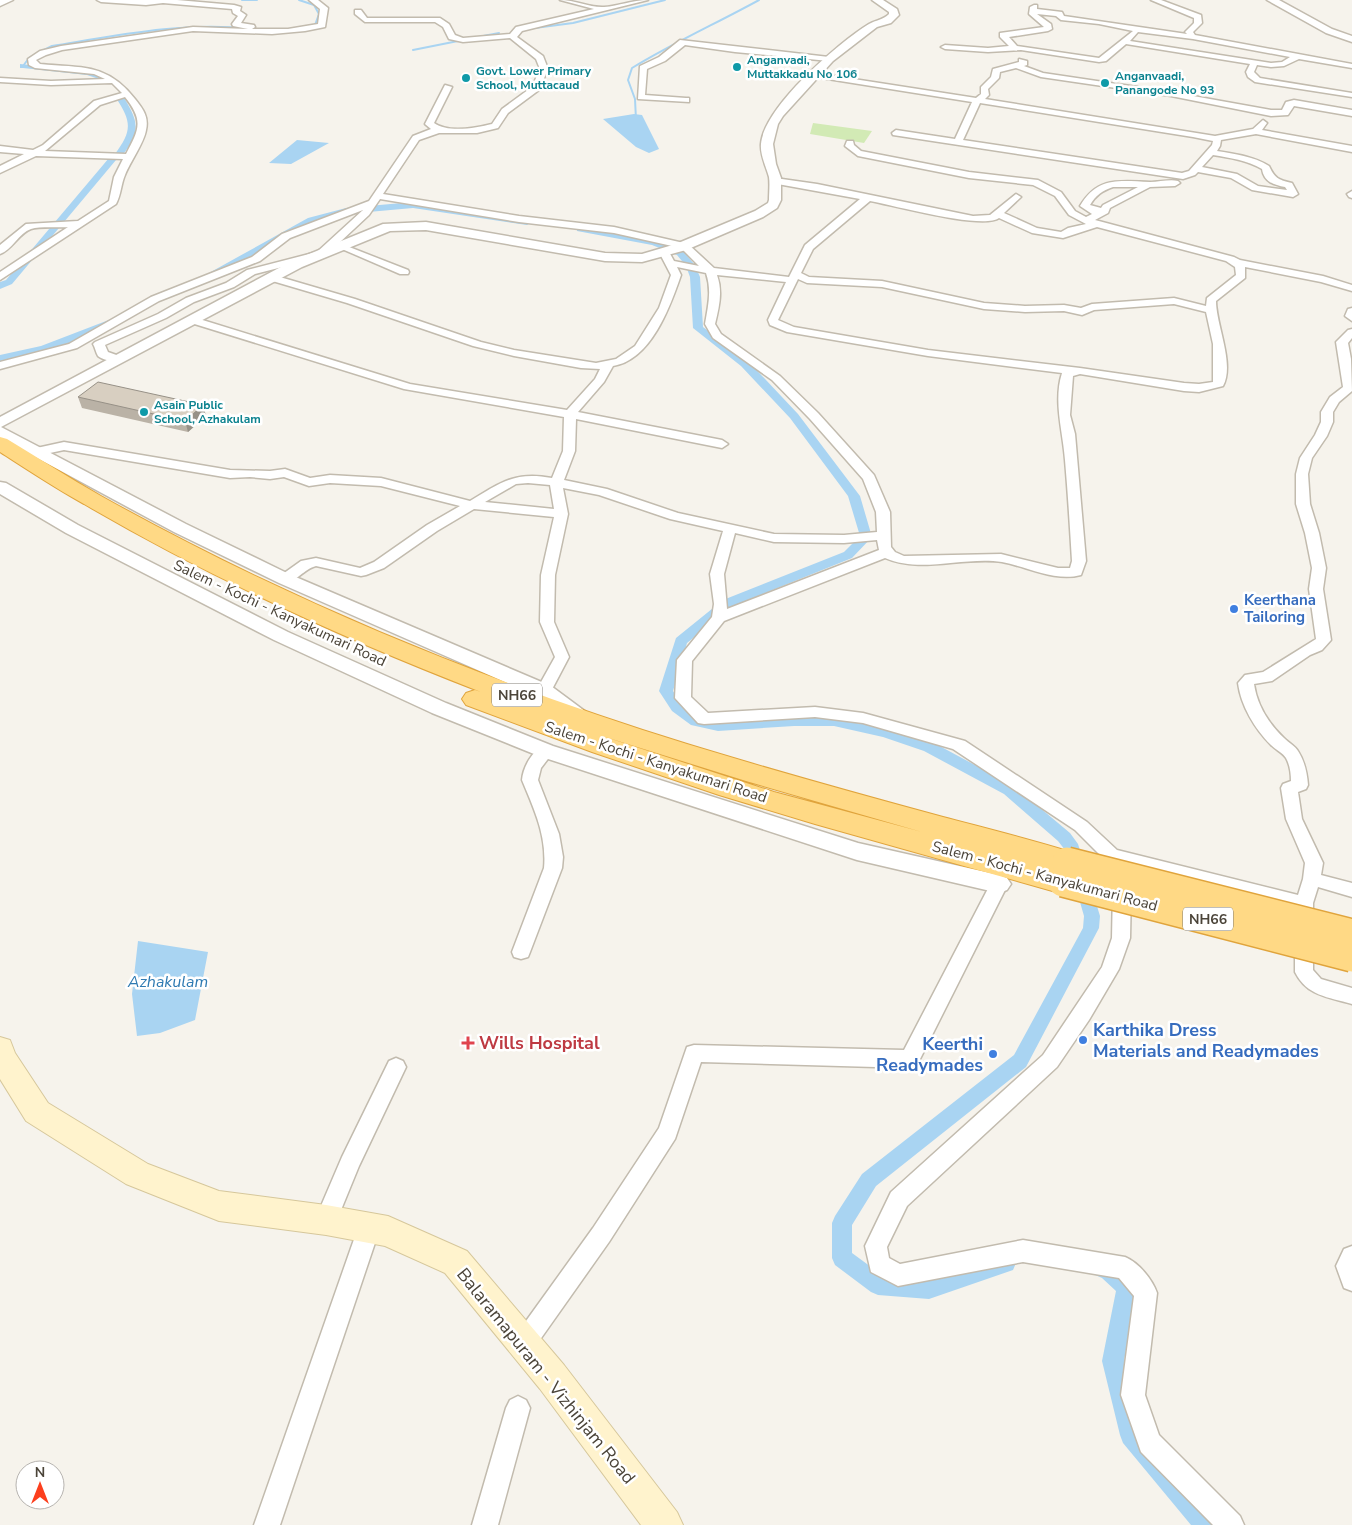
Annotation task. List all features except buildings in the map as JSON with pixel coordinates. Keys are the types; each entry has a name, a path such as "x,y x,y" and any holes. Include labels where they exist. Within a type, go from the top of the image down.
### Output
{"highway":[{"name":"Salem - Kochi - Kanyakumari Road","path":"0,443 93,500 213,564 314,612 449,670 579,717 877,819 1065,872 1352,957"},
{"name":"Salem - Kochi - Kanyakumari Road","path":"0,464 76,510 188,571 298,624 435,684 564,734 681,773 815,814 877,819"},
{"name":"Salem - Kochi - Kanyakumari Road","path":"1065,872 1352,934"},
{"path":"999,884 1065,872"}],"main road":[{"name":"Balaramapuram - Vizhinjam Road","path":"1,1061 37,1112 137,1174 219,1206 326,1220 388,1232 456,1262 558,1384 664,1525"}],"street":[{"path":"0,4 8,0"},
{"path":"101,0 146,3 167,1 234,7 238,9 236,11 242,16 236,24 243,27 309,27"},
{"path":"0,276 113,202 128,157 142,131 140,109 114,81 96,72 38,66 32,63 32,59 43,53 61,48 193,29 212,28 256,33 286,33 322,25 324,8 313,0"},
{"path":"564,0 604,10"},
{"path":"358,12 365,20 438,20 446,26 452,37 463,40 512,36 519,29 527,26 644,0"},
{"path":"667,258 683,246 759,214 772,205 775,200 775,181 767,144 772,124 783,107 830,59 874,25 888,22 894,15 894,11 877,0"},
{"path":"958,142 977,101 985,95 984,89 995,78 996,71 1024,63 1016,58 1003,35 1020,34 1035,29 1048,29 1048,26 1032,14 1033,8 1038,5 1039,0"},
{"path":"1155,0 1198,17 1198,23 1189,32 1193,37"},
{"path":"1272,0 1329,31 1352,39"},
{"path":"1033,11 1051,12 1059,14 1061,18 1193,37 1352,66"},
{"path":"945,48 1011,48 1098,60 1103,59 1135,33"},
{"path":"118,359 104,354 99,344 162,316 190,300 230,285 241,276 250,272 320,254 366,213 416,138 438,130 477,130 495,126 505,111 536,88 544,69 540,58 512,36"},
{"path":"686,100 641,97 643,68 662,59 683,42 735,50 830,59"},
{"path":"1124,42 1254,63 1279,65 1296,57"},
{"path":"1254,63 1250,72 1258,80 1352,95"},
{"path":"1018,66 1040,75 1170,94 1268,112 1285,113 1289,104 1299,103 1352,112"},
{"path":"816,75 1215,139 1256,131 1352,149"},
{"path":"0,80 68,83 114,81"},
{"path":"438,130 430,124 448,87"},
{"path":"0,170 46,147 98,103 126,94"},
{"path":"1256,131 1263,123 1268,112"},
{"path":"896,133 1183,176 1189,175 1210,152 1217,141 1215,139"},
{"path":"850,143 849,146 858,153 969,175 1035,182 1058,194 1072,213 1238,263 1323,279 1352,288"},
{"path":"0,149 36,153 128,157"},
{"path":"1195,169 1234,176 1256,188 1293,194 1289,185 1274,182 1266,174 1266,168 1258,163 1210,152"},
{"path":"1092,218 1085,206 1086,202 1094,191 1102,187 1120,184 1176,183 1183,176"},
{"path":"775,181 986,220 993,218 1016,197"},
{"path":"998,214 1035,232 1063,236 1071,230 1078,231 1092,218 1105,211 1106,206 1120,198 1136,193 1143,187 1158,184"},
{"path":"868,198 809,247 773,320 779,327 928,353 1080,371 1199,388 1219,384 1221,370 1218,341 1210,310 1211,300 1241,276 1242,269 1238,263"},
{"path":"0,366 73,346 155,299 256,259 286,236 375,200 614,230 683,246 711,271 715,284 715,298 709,318 712,330 717,336 776,378 850,454 869,478 883,512 882,541 887,552 902,560 1001,558 1058,572 1076,572 1079,561 1072,464 1069,434 1064,415 1064,399 1067,374 1073,371 1080,371"},
{"path":"0,251 9,241 29,226 80,224"},
{"path":"0,423 320,254 388,227 426,226 605,257 667,258 711,271 793,277 807,280 882,284 984,306 1003,308 1064,308 1082,312 1092,307 1174,301 1210,310"},
{"path":"340,246 404,272"},
{"path":"273,278 351,301 477,344 514,353 582,365 608,365 619,362 639,348 664,308 676,275 667,258"},
{"path":"1352,311 1350,316 1352,318"},
{"path":"192,320 408,386 570,414 722,444"},
{"path":"1352,332 1342,342 1345,349 1345,375 1349,388 1334,400 1327,412 1327,422 1306,458 1302,474 1303,504 1319,568 1316,589 1324,640 1317,647 1305,652 1267,677 1250,679 1246,683 1246,690 1263,724 1292,755 1299,772 1300,785 1289,788 1290,797 1294,819 1314,863 1312,879 1304,903 1304,972 1315,985 1352,996"},
{"path":"544,691 562,658 547,622 548,576 561,514 556,483 569,451 570,414 600,380 608,365"},
{"path":"0,432 180,528 285,579 544,691 579,717"},
{"path":"36,452 64,446 230,474 250,472 270,475 284,473 309,482 330,479 381,482 470,505 561,514"},
{"path":"285,579 306,564 316,562 361,572 369,570 432,528 513,480 528,479 602,492 675,516 774,538 844,539 883,535"},
{"path":"0,487 72,529 281,636 439,708 546,752 857,851 999,884 910,1059 694,1053 668,1132 601,1235 524,1343"},
{"path":"719,618 721,604 718,574 730,528"},
{"path":"887,552 719,618 684,660 683,698 704,718 815,712 863,718 958,745 1081,826 1111,855 1122,891 1121,938 1110,969 1050,1061 899,1199 876,1246 879,1264 898,1275 1023,1251 1125,1268 1146,1292 1133,1395 1150,1443 1231,1525"},
{"path":"521,952 556,856 554,844 530,780 530,771 546,752"},
{"path":"1111,855 1304,903"},
{"path":"1312,879 1352,890"},
{"path":"326,1220 349,1164 396,1067"},
{"path":"267,1525 368,1228"},
{"path":"1352,1256 1347,1266 1352,1280"},
{"path":"485,1525 518,1408"}],"green space":[{"path":"813,123 872,131 864,143 810,134"}],"water":[{"path":"634,114 642,115 659,149 649,153 636,147 603,119"},
{"path":"297,140 329,143 291,164 269,163"},
{"name":"Azhakulam","path":"138,941 208,952 195,1020 160,1033 137,1036 132,994"}],"waterway":[{"path":"242,0 257,0"},
{"path":"299,0 314,5 319,14 315,25 309,26"},
{"path":"527,29 573,23 665,0"},
{"path":"636,120 635,99 628,80 632,68 759,0"},
{"path":"42,51 52,46 176,28 225,27 249,29"},
{"path":"478,37 499,33"},
{"path":"413,50 463,40"},
{"path":"23,66 29,58 35,55"},
{"path":"23,66 88,73 105,79"},
{"path":"119,154 129,139 133,126 132,120 120,98"},
{"path":"0,286 9,282 112,160"},
{"path":"205,278 311,220 346,211 413,205 527,222"},
{"path":"580,229 654,243 680,253 690,265 695,277 698,328 745,364 794,416 854,496 866,537 848,555 728,603 681,641 666,691 677,708 696,721 718,726 794,721 834,721 885,732 929,747 1009,790 1064,837 1072,848 1092,916 1091,928 1020,1061 869,1180 842,1223 842,1258 878,1285 929,1289 1006,1263"},
{"path":"0,358 44,348 114,321"},
{"path":"1100,1267 1108,1269 1127,1288 1113,1361 1131,1435 1206,1525"}],"place":[{"name":"Anganvadi, Muttakkadu No 106","path":"737,67"},
{"name":"Govt. Lower Primary School, Muttacaud","path":"466,78"},
{"name":"Anganvaadi, Panangode No 93","path":"1105,83"},
{"name":"Asain Public School, Azhakulam","path":"144,412"},
{"name":"Keerthana Tailoring","path":"1234,609"},
{"name":"Karthika Dress Materials and Readymades","path":"1083,1040"},
{"name":"Wills Hospital","path":"468,1043"},
{"name":"Keerthi Readymades","path":"993,1054"}]}
